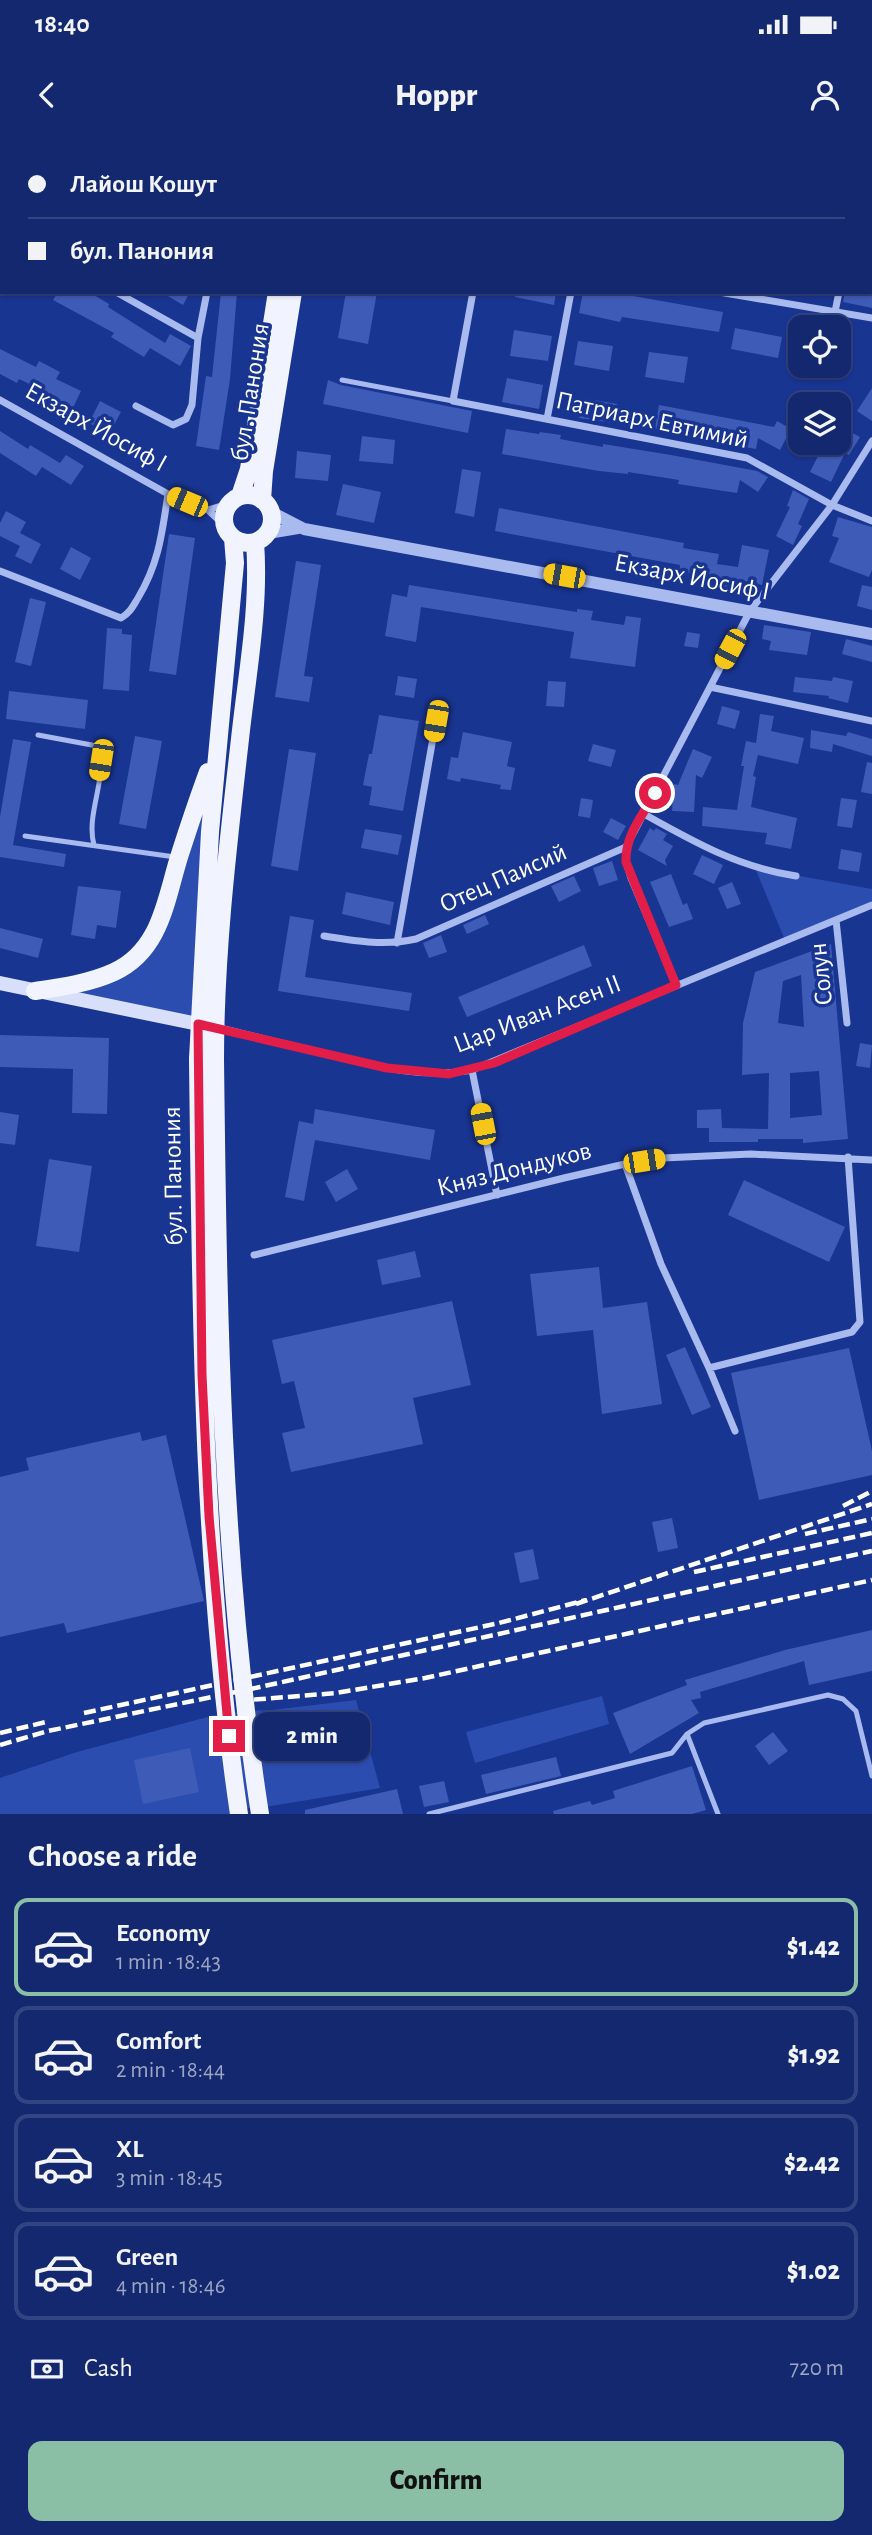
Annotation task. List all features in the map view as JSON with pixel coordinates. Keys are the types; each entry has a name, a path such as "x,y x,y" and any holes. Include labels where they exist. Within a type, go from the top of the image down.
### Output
{"main road":[{"name":"бул. Панония","path":"239,1814 220,1653 209,1516 202,1375 207,1026 217,745 235,563 224,518 249,469 277,294"},
{"name":"бул. Панония","path":"207,1026 257,565 261,537 271,526 265,463 293,294"},
{"name":"бул. Панония","path":"234,500 248,495 267,506"},
{"path":"229,532 247,543 261,537"},
{"path":"35,991 97,979 116,972 133,960 157,929 172,886 178,857 217,745"},
{"name":"Цар Иван Асен II","path":"0,983 207,1026"},
{"name":"бул. Панония","path":"207,1059 227,1519 239,1649 260,1814"}],"street":[{"path":"120,294 198,338"},
{"path":"136,406 173,425 187,419 192,405 198,338 207,294"},
{"path":"453,401 473,294"},
{"path":"547,419 571,294"},
{"path":"731,294 872,318"},
{"path":"835,312 839,294"},
{"name":"Екзарх Йосиф I","path":"0,400 168,494 208,510 229,532"},
{"name":"Патриарх Евтимий","path":"453,401 747,458 832,505 872,521"},
{"path":"676,985 626,862 626,847 750,611 832,505 872,441"},
{"path":"0,571 121,618 128,614 151,576 168,494"},
{"path":"208,510 234,500"},
{"name":"Екзарх Йосиф I","path":"267,506 298,528"},
{"name":"Екзарх Йосиф I","path":"261,537 298,528 872,634"},
{"path":"710,687 872,721"},
{"name":"Отец Паисий","path":"397,943 436,721"},
{"path":"644,814 736,862 796,876"},
{"name":"Отец Паисий","path":"324,936 372,944 416,939 626,847"},
{"name":"Цар Иван Асен II","path":"207,1026 387,1068 428,1074 472,1070 872,905"},
{"name":"Солун","path":"836,920 847,1023"},
{"path":"472,1070 497,1195"},
{"name":"Княз Дондуков","path":"254,1255 625,1164 663,1158 751,1154 872,1160"},
{"path":"709,1368 852,1332 860,1322 848,1157"},
{"path":"625,1164 661,1264 709,1368 734,1431"}],"lane":[{"path":"342,380 453,401"},
{"path":"38,735 97,746 101,760 91,823 94,845"},
{"path":"25,836 178,857"},
{"path":"429,1814 672,1753 687,1734 704,1723 828,1695 843,1699 856,1711 872,1776"},
{"path":"687,1734 718,1814"}],"shaded area":[{"path":"217,745 198,1024 35,991 76,984 148,944"},
{"path":"755,868 872,889 872,905 785,940"},
{"path":"602,1696 609,1724 475,1763 466,1732"},
{"path":"356,1700 380,1788 259,1808 238,1808 239,1814 0,1814 0,1778 77,1752 226,1712 272,1710"}],"building":[{"path":"57,294 92,294 165,343 170,334 191,346 180,366 150,348 144,357 111,337 114,333 53,300"},
{"path":"164,294 189,294 183,305"},
{"path":"221,294 237,294 230,379 219,450 196,446 206,376 212,377"},
{"path":"346,294 377,294 368,344 338,338"},
{"path":"516,294 556,294 554,305 515,297"},
{"path":"583,294 622,294 723,312 719,332 622,317 620,322 579,313"},
{"path":"845,294 872,294 872,308 843,302"},
{"path":"735,328 782,337 778,358 731,349"},
{"path":"514,330 552,336 548,361 510,356"},
{"path":"578,341 613,346 609,371 574,365"},
{"path":"0,349 36,367 39,361 60,372 56,379 81,391 71,412 55,404 58,398 19,379 17,383 0,374"},
{"path":"649,352 688,357 684,383 645,377"},
{"path":"507,378 543,385 539,409 502,402"},
{"path":"328,380 341,385 472,411 468,433 323,404"},
{"path":"872,388 872,421 857,411"},
{"path":"582,398 617,404 614,423 579,418"},
{"path":"100,401 121,412 109,434 89,423"},
{"path":"659,405 774,427 777,421 788,427 788,435 780,450 758,438 756,449 709,441 710,437 655,429"},
{"path":"506,429 561,435 560,439 603,447 603,444 671,455 757,471 768,477 758,492 740,480 737,493 678,484 679,480 628,472 599,471 502,454"},
{"path":"0,431 28,449 30,445 60,463 66,455 84,466 71,485 42,467 36,476 0,453"},
{"path":"851,432 860,437 851,452"},
{"path":"362,436 395,440 393,464 359,461"},
{"path":"297,451 331,455 328,481 295,478"},
{"path":"818,455 844,455 831,482 810,472"},
{"path":"462,469 481,472 474,517 455,513"},
{"path":"343,484 381,492 374,523 336,515"},
{"path":"793,490 809,499 798,524 802,526 793,545 776,536 790,507 787,506"},
{"path":"499,508 684,543 683,548 719,554 717,564 738,567 742,545 769,550 762,585 740,580 738,593 713,588 715,578 679,571 680,565 495,531"},
{"path":"6,511 26,522 20,533 41,544 31,564 15,556 20,546 0,536 0,523"},
{"path":"838,517 872,527 872,570 869,577 829,562 839,538 832,536"},
{"path":"169,534 195,538 176,675 149,671"},
{"path":"71,547 91,558 80,580 60,569"},
{"path":"296,561 321,565 304,676 313,677 309,702 275,697"},
{"path":"409,585 577,612 577,609 593,611 591,620 624,625 626,616 641,618 635,667 570,658 574,632 421,607 416,642 385,636 392,594 407,597"},
{"path":"862,585 872,587 872,610 857,606"},
{"path":"30,598 46,602 31,666 15,662"},
{"path":"764,625 811,632 807,655 769,650 771,641 762,639"},
{"path":"107,628 122,629 122,634 132,635 129,691 103,689"},
{"path":"687,632 700,634 698,648 684,646"},
{"path":"846,639 872,646 872,662 842,654"},
{"path":"398,676 417,679 414,698 395,695"},
{"path":"795,677 832,681 833,677 853,681 848,703 828,698 829,696 793,692"},
{"path":"548,681 566,682 564,707 546,706"},
{"path":"9,691 88,700 85,729 6,719"},
{"path":"722,706 740,711 735,729 717,724"},
{"path":"760,714 774,716 771,731 804,738 798,764 758,755 753,776 756,777 751,807 797,818 791,849 765,844 767,833 702,826 703,807 737,810 746,741 756,743"},
{"path":"379,715 419,721 403,811 369,805 372,787 363,785"},
{"path":"811,730 846,736 848,732 872,739 872,756 833,744 832,752 810,748"},
{"path":"463,732 512,742 507,766 515,768 511,790 500,789 501,785 461,778 460,782 447,779 451,757 458,758"},
{"path":"135,736 162,741 146,829 119,824"},
{"path":"13,739 31,742 13,845 66,854 64,867 0,857 0,817"},
{"path":"593,744 616,750 611,767 588,761"},
{"path":"289,749 316,753 298,871 271,866"},
{"path":"693,749 712,757 702,778 696,775 694,812 672,811 674,784 678,785"},
{"path":"867,762 872,763 872,794 861,792"},
{"path":"581,798 593,800 590,818 578,816"},
{"path":"841,798 857,800 852,828 837,826"},
{"path":"611,818 626,826 618,840 603,832"},
{"path":"650,828 667,834 663,840 673,846 665,860 667,866 638,850"},
{"path":"365,829 402,835 398,855 361,848"},
{"path":"841,849 862,853 859,872 838,869"},
{"path":"702,855 723,865 714,884 693,874"},
{"path":"612,861 618,880 599,886 593,868"},
{"path":"671,874 683,905 687,903 693,919 669,927 650,882"},
{"path":"574,876 581,891 559,902 551,886"},
{"path":"732,882 741,904 727,909 718,888"},
{"path":"78,886 121,891 116,928 97,925 95,939 71,935"},
{"path":"346,892 394,902 390,925 342,914"},
{"path":"485,915 489,924 467,934 463,925"},
{"path":"290,916 314,920 305,977 412,993 409,1011 278,991"},
{"path":"0,928 43,939 38,958 0,948"},
{"path":"441,935 447,952 429,958 423,943"},
{"path":"831,944 848,1139 803,1143 803,1139 709,1142 709,1128 697,1128 697,1110 721,1109 722,1128 768,1129 769,1073 742,1075 743,1023 755,972","holes":["801,975 804,1027 778,1023 783,981","819,1071 822,1115 790,1118 790,1073"]},
{"path":"584,945 592,966 467,1017 458,997"},
{"path":"0,1035 109,1038 107,1114 72,1113 73,1069 0,1067"},
{"path":"860,1043 872,1045 870,1068 856,1066"},
{"path":"315,1109 435,1130 430,1160 315,1140 304,1201 285,1197 299,1121 313,1124"},
{"path":"0,1112 19,1115 15,1145 0,1143"},
{"path":"49,1159 92,1166 79,1252 36,1246"},
{"path":"347,1169 358,1189 336,1202 325,1182"},
{"path":"744,1180 845,1227 829,1262 728,1215"},
{"path":"415,1251 421,1277 382,1285 377,1260"},
{"path":"599,1267 603,1308 647,1302 662,1404 602,1414 593,1330 537,1336 530,1274"},
{"path":"452,1301 471,1385 413,1398 423,1444 291,1472 282,1433 305,1428 294,1381 282,1384 272,1340"},
{"path":"685,1347 711,1407 692,1415 666,1355"},
{"path":"849,1348 872,1451 872,1475 759,1500 731,1373"},
{"path":"140,1432 142,1441 166,1435 204,1601 67,1633 64,1623 0,1637 0,1477 29,1470 26,1458"},
{"path":"672,1518 678,1548 658,1552 652,1522"},
{"path":"533,1549 539,1579 520,1583 514,1553"},
{"path":"872,1630 872,1671 809,1685 804,1661 700,1692 701,1698 691,1700 699,1713 630,1754 613,1713 687,1685 685,1680 785,1650"},
{"path":"773,1732 788,1751 769,1765 755,1746"},
{"path":"190,1748 199,1792 143,1804 134,1760"},
{"path":"556,1757 561,1776 486,1794 481,1775"},
{"path":"692,1766 706,1810 692,1814 554,1814 553,1811 590,1801 592,1805 615,1798 613,1791"},
{"path":"444,1781 449,1802 424,1807 419,1786"},
{"path":"397,1789 403,1814 305,1814 305,1810"}],"railway":[{"path":"843,1506 872,1491"},
{"path":"576,1604 872,1504"},
{"path":"805,1534 872,1519"},
{"path":"694,1572 872,1533"},
{"path":"0,1745 48,1731 260,1687 872,1551"},
{"path":"237,1701 336,1693 425,1678 872,1580"},
{"path":"84,1713 499,1623 586,1600"},
{"path":"0,1733 46,1722"}],"route":[{"path":"229,1736 209,1516 202,1375 198,1024 387,1068 449,1074 494,1063 676,985 626,862 626,847 631,834 655,793"}]}
